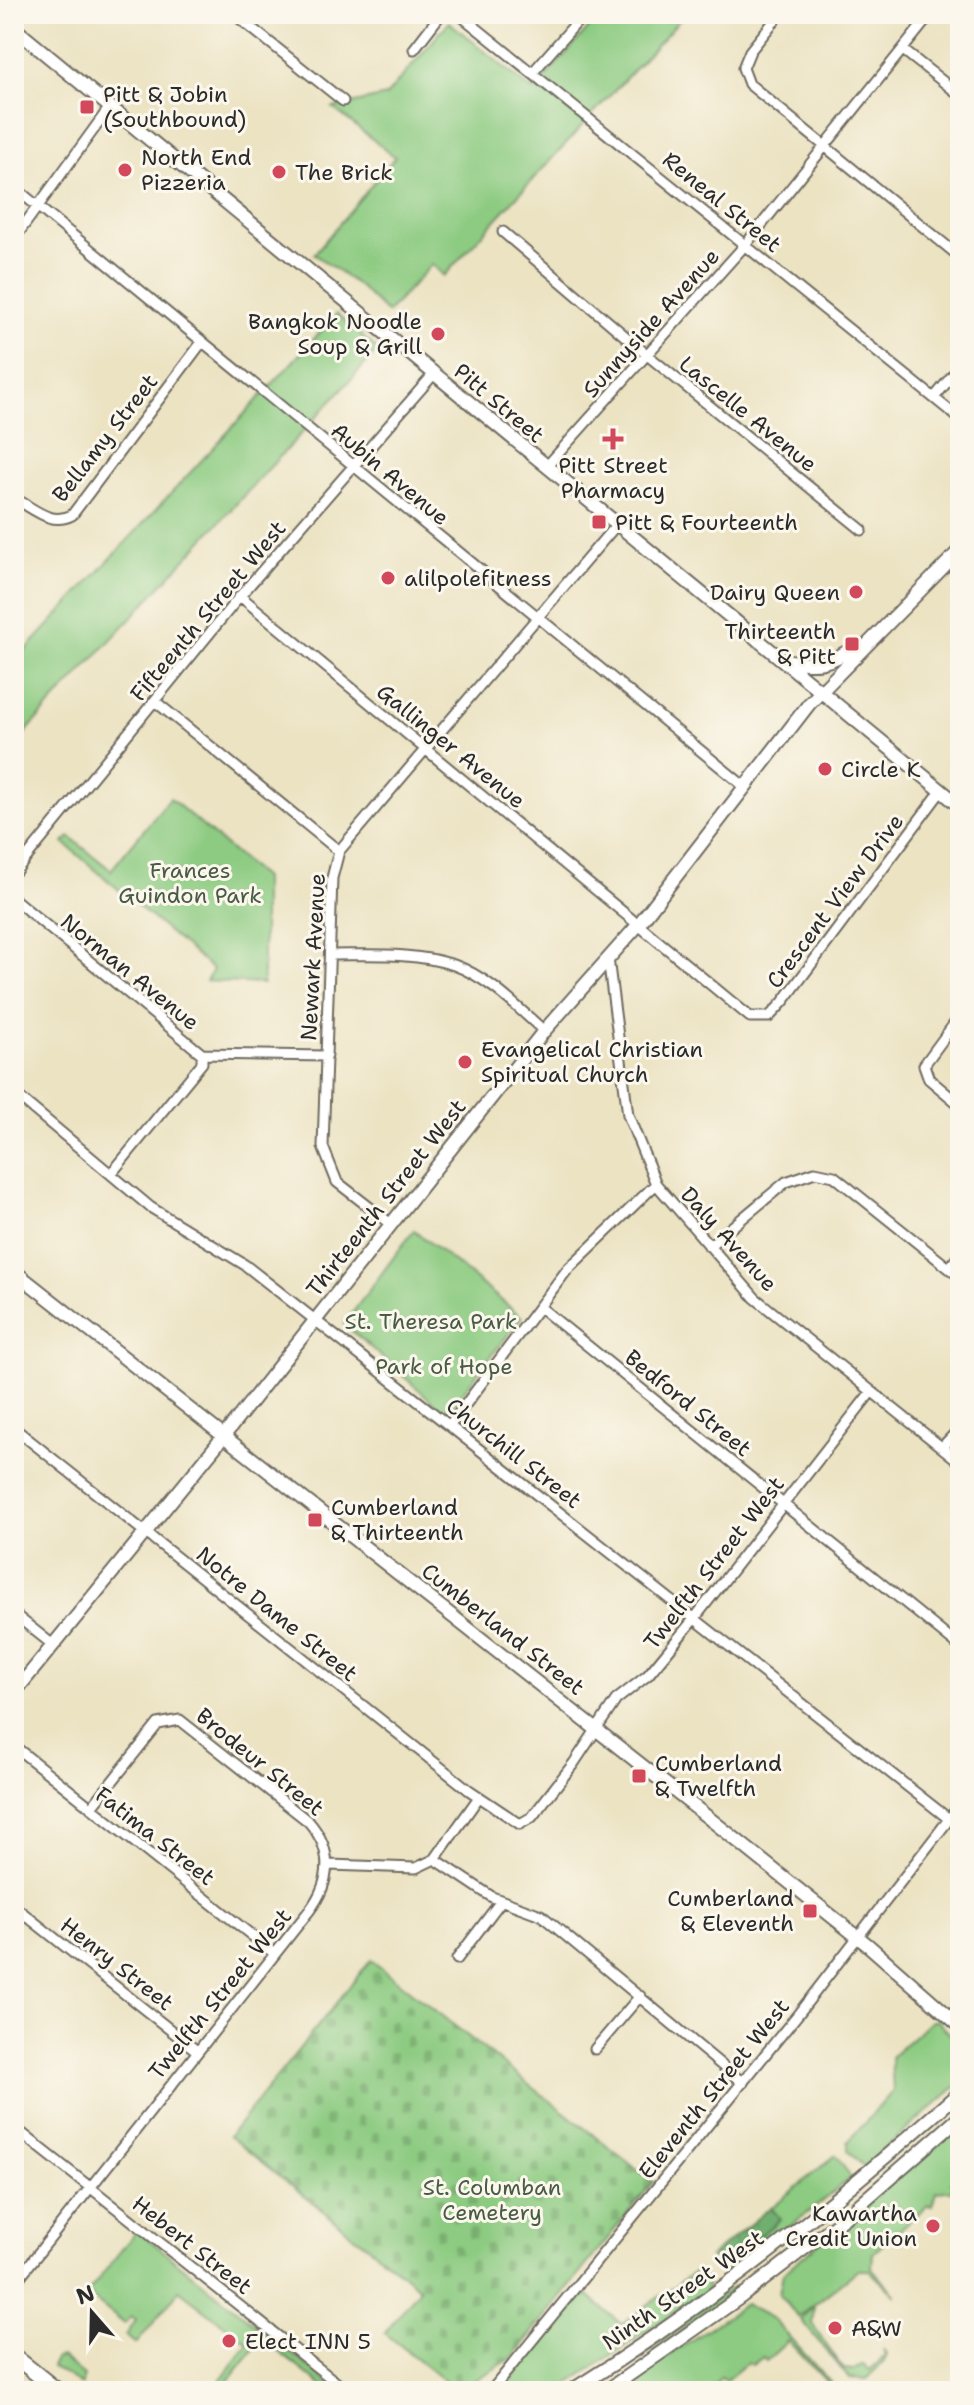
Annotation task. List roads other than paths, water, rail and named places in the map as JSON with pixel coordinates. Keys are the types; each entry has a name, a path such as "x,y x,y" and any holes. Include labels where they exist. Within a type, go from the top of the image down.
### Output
{"main road":[{"path":"14,2356 58,2391"}],"street":[{"path":"234,14 343,101"},
{"path":"414,49 441,14"},
{"name":"Reneal Street","path":"459,14 534,71 960,419"},
{"path":"534,71 584,14"},
{"path":"780,14 750,51 743,68 749,84 960,257"},
{"name":"Sunnyside Avenue","path":"546,467 746,244 931,14"},
{"name":"Pitt Street","path":"14,28 960,806"},
{"path":"903,50 960,95"},
{"path":"14,239 110,107"},
{"name":"Aubin Avenue","path":"14,187 202,342 251,378 536,619 745,787"},
{"name":"Lascelle Avenue","path":"503,232 646,354 862,530"},
{"name":"Bellamy Street","path":"21,502 49,519 62,520 72,515 202,342"},
{"path":"934,398 960,366"},
{"name":"Fifteenth Street West","path":"14,873 240,596 355,468 433,375"},
{"path":"339,851 424,747 617,524"},
{"path":"784,660 807,664 834,662 876,633 960,550"},
{"name":"Gallinger Avenue","path":"240,596 639,924"},
{"name":"Thirteenth Street West","path":"14,1693 223,1436 544,1031 639,924 820,692 876,633"},
{"name":"Newark Avenue","path":"156,702 339,851 332,878 323,1147 337,1182 391,1224"},
{"name":"Crescent View Drive","path":"639,924 750,1017 769,1017 941,791"},
{"name":"Norman Avenue","path":"14,899 202,1054 327,1056"},
{"path":"330,955 409,956 453,965 474,974 544,1031"},
{"name":"Daly Avenue","path":"608,958 628,1115 656,1184 755,1298 960,1462"},
{"path":"960,1016 924,1065 929,1079 960,1105"},
{"path":"111,1174 202,1063 202,1054"},
{"name":"Churchill Street","path":"14,1093 150,1207 245,1265 949,1819"},
{"path":"709,1246 786,1182 815,1172 834,1176 960,1277"},
{"path":"450,1425 567,1270 656,1184"},
{"path":"949,1268 960,1255"},
{"name":"Cumberland Street","path":"14,1271 859,1938 960,2026"},
{"name":"Bedford Street","path":"541,1308 960,1647"},
{"name":"Twelfth Street West","path":"520,1824 532,1817 616,1700 648,1675 694,1619 871,1392"},
{"name":"Notre Dame Street","path":"14,1428 479,1797 520,1824"},
{"path":"942,1447 960,1428"},
{"path":"14,1614 53,1645"},
{"name":"Brodeur Street","path":"91,1808 158,1724 180,1720 304,1817 319,1836 329,1865"},
{"name":"Fatima Street","path":"14,1746 275,1954"},
{"path":"435,1859 436,1853 479,1797"},
{"name":"Eleventh Street West","path":"491,2391 743,2083 960,1805"},
{"path":"329,1865 406,1870 435,1859"},
{"path":"435,1859 501,1901 541,1915 743,2083"},
{"name":"Twelfth Street West","path":"14,2284 317,1900 329,1865"},
{"path":"457,1959 501,1901"},
{"name":"Henry Street","path":"14,1906 197,2051"},
{"path":"595,2049 640,1996"},
{"name":"Ninth Street West","path":"571,2391 763,2260 842,2197 960,2092"},
{"name":"Ninth Street West","path":"606,2391 742,2296 844,2218 960,2117"},
{"name":"Hebert Street","path":"14,2127 347,2391"}],"place":[{"name":"Pitt & Jobin (Southbound)","path":"87,107"},
{"name":"North End Pizzeria","path":"125,170"},
{"name":"The Brick","path":"279,172"},
{"name":"Bangkok Noodle Soup & Grill","path":"438,334"},
{"name":"Pitt Street Pharmacy","path":"613,439"},
{"name":"Pitt & Fourteenth","path":"599,522"},
{"name":"alilpolefitness","path":"388,578"},
{"name":"Dairy Queen","path":"856,592"},
{"name":"Thirteenth & Pitt","path":"852,644"},
{"name":"Circle K","path":"825,769"},
{"name":"Evangelical Christian Spiritual Church","path":"465,1062"},
{"name":"Cumberland & Thirteenth","path":"315,1520"},
{"name":"Cumberland & Twelfth","path":"639,1776"},
{"name":"Cumberland & Eleventh","path":"810,1911"},
{"name":"Kawartha Credit Union","path":"933,2226"},
{"name":"A&W","path":"835,2328"},
{"name":"Elect INN 5","path":"229,2341"}],"park label":[{"name":"Frances Guindon Park","path":"190,882"},
{"name":"St. Theresa Park","path":"431,1321"},
{"name":"Park of Hope","path":"444,1366"},
{"name":"St. Columban Cemetery","path":"492,2200"}]}
